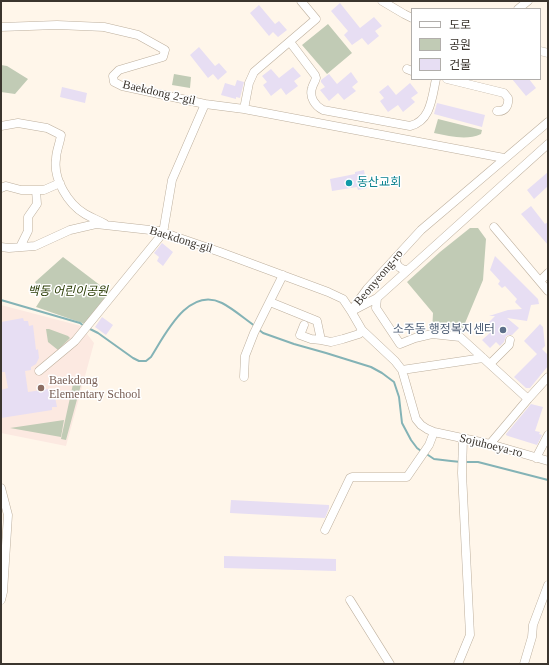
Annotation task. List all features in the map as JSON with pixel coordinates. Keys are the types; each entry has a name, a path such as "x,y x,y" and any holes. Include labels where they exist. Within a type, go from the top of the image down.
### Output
{"street":[{"path":"244,109 249,83 254,72 268,58 290,42 316,19 301,1"},
{"path":"382,1 411,18"},
{"path":"519,8 528,1"},
{"name":"Baekdong 2-gil","path":"1,27 57,25 104,27 138,35 165,50 163,57 119,70 113,76 114,82 122,86 205,104 172,180 162,232 86,329 75,341 39,371"},
{"path":"290,42 315,75 316,78 311,93 316,105 323,110 410,126 416,124 427,114 436,80"},
{"path":"451,80 504,93 508,98 508,105 503,110 497,111"},
{"path":"205,104 244,109 504,158"},
{"name":"Beonyeong-ro","path":"351,311 367,289 421,230 548,122"},
{"path":"1,126 18,123 47,128 61,135 55,159 56,174 62,189 76,207 85,214 108,225"},
{"name":"Beonyeong-ro","path":"351,311 377,298 548,144"},
{"path":"1,188 6,186 21,190 44,190 60,183"},
{"path":"20,247 28,230 28,217 37,204 36,190"},
{"name":"Baekdong-gil","path":"1,247 9,248 35,246 70,230 96,224 159,231 328,292 343,299 351,311"},
{"path":"494,227 548,291"},
{"path":"1,253 35,246"},
{"path":"396,257 396,262 398,265 403,269 408,270"},
{"path":"540,280 548,273"},
{"path":"244,377 245,356 254,333 283,275"},
{"path":"377,298 376,308 400,344 415,338 432,334 460,337 528,399"},
{"path":"270,302 317,321 321,340"},
{"name":"Sojuhoeya-ro","path":"351,311 362,330 395,360 402,370 416,419 421,425 434,432 490,444 548,461"},
{"path":"304,325 300,335 310,339 331,342 359,334 362,330"},
{"path":"490,364 509,345 510,340"},
{"path":"402,370 483,358"},
{"path":"490,444 548,377"},
{"path":"325,530 352,476 408,478 429,445 434,432"},
{"path":"536,458 548,435"},
{"path":"458,664 470,635 462,473 463,438"},
{"path":"1,488 8,515 3,592 1,600"},
{"path":"524,664 532,637 533,625 548,584"},
{"path":"350,600 390,664"}],"shaded area":[{"name":"Baekdong Elementary School","path":"1,305 81,326 94,343 66,446 1,433"}],"green space":[{"path":"328,24 352,53 327,74 302,45"},
{"path":"1,65 7,66 28,79 15,94 1,92"},
{"path":"174,74 191,77 190,88 172,85"},
{"path":"438,119 482,130 481,134 464,138 434,133"},
{"path":"470,228 478,228 486,239 483,280 463,328 455,334 432,332 433,313 407,282 440,252"},
{"name":"백동 어린이공원","path":"63,257 109,292 85,324 36,307 43,296 35,282"},
{"path":"46,329 70,338 58,350 48,342"},
{"path":"82,381 66,440 61,439 73,384"},
{"path":"64,420 61,437 10,428"}],"building":[{"path":"340,3 360,28 374,17 382,26 375,31 379,36 368,45 362,38 352,45 344,35 348,31 331,11"},
{"path":"259,5 275,24 279,21 287,30 278,37 273,32 269,36 250,13"},
{"path":"199,47 215,66 219,63 227,72 218,80 213,74 208,78 190,55"},
{"path":"293,67 301,76 294,81 298,86 286,95 281,88 271,96 263,85 267,82 262,76 271,69 279,78"},
{"path":"351,72 358,82 352,87 356,91 344,100 338,93 329,101 320,90 325,87 321,80 329,74 337,84"},
{"path":"237,80 244,82 240,98 236,97 236,99 221,95 225,83 235,86"},
{"path":"513,80 530,80 536,88 526,96"},
{"path":"410,83 418,93 411,98 415,102 403,112 398,105 388,112 380,101 384,98 379,92 388,85 396,95"},
{"path":"62,87 87,93 85,103 60,97"},
{"path":"437,103 485,115 482,127 434,114"},
{"name":"동산교회","path":"364,170 367,188 358,190 357,187 332,191 330,179 355,174 355,172"},
{"path":"548,172 548,186 534,199 527,190"},
{"path":"531,206 545,224 548,222 548,245 521,214"},
{"path":"162,243 173,252 163,266 157,261 159,257 154,253"},
{"path":"495,256 538,299 539,304 531,305 527,321 507,318 519,328 512,335 506,336 504,342 500,346 496,342 490,348 482,340 491,332 488,328 490,325 489,322 495,316 489,316 508,310 522,309 515,302 517,299 505,286 502,288 498,284 500,281 490,270"},
{"path":"102,317 113,325 106,335 95,327"},
{"path":"23,318 24,321 28,321 29,326 33,325 36,350 38,349 39,358 36,364 31,367 31,370 25,371 28,392 48,389 49,393 54,392 57,407 52,407 52,410 1,418 1,390 8,388 5,372 1,372 1,322"},
{"path":"540,324 543,327 545,346 542,349 548,355 548,366 530,388 526,388 514,377 537,354 524,341"},
{"path":"531,404 543,407 535,431 540,432 539,434 542,435 537,445 506,435"},
{"path":"231,500 329,505 329,508 325,518 230,513"},
{"path":"224,556 336,559 336,571 224,568"}],"waterway":[{"path":"1,300 80,323 84,326"},
{"path":"88,328 98,333 133,358 139,361 146,361 151,357 179,315 188,307 199,301 210,300 222,303 255,326"},
{"path":"258,329 263,333 371,367 382,373 394,382 399,397 402,423 411,440 421,451"},
{"path":"425,453 434,459 461,462"},
{"path":"465,462 478,462 548,480"}],"place":[{"name":"동산교회","path":"349,183"},
{"name":"소주동 행정복지센터","path":"503,330"},
{"name":"Baekdong Elementary School","path":"41,388"}]}
